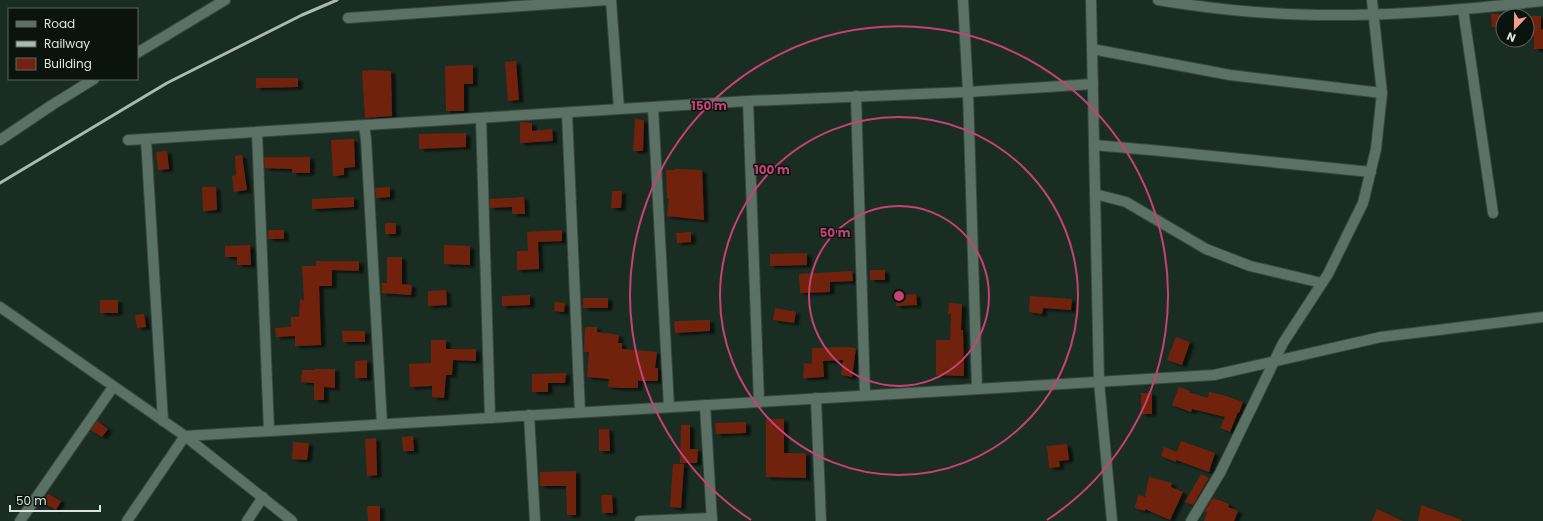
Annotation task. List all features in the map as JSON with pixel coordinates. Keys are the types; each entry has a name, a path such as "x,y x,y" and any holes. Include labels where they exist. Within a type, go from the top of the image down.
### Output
{"street":[{"path":"138,52 225,0"},
{"path":"348,18 607,0"},
{"path":"611,0 619,109"},
{"path":"963,0 968,92 977,389"},
{"path":"1091,0 1099,382 1112,521"},
{"path":"1158,0 1207,8 1270,13 1374,15 1463,9 1539,1"},
{"path":"1191,521 1220,473 1283,343 1328,274 1364,203 1376,149 1382,93 1372,0"},
{"path":"1463,9 1493,213"},
{"path":"1092,49 1230,75 1382,93"},
{"path":"0,140 52,104 92,80"},
{"path":"128,140 364,126 748,100 968,92 1093,84"},
{"path":"856,96 865,395"},
{"path":"748,100 759,402"},
{"path":"653,107 669,407"},
{"path":"567,112 580,412"},
{"path":"481,118 490,418"},
{"path":"364,126 366,139 382,424"},
{"path":"257,132 269,431"},
{"path":"146,139 163,421"},
{"path":"1094,145 1371,172"},
{"path":"1095,194 1126,202 1206,249 1250,266 1322,283"},
{"path":"0,306 113,387 185,436 292,521"},
{"path":"185,436 1214,375 1381,337 1543,317"},
{"path":"20,521 113,387"},
{"path":"816,398 821,521"},
{"path":"640,521 712,519 705,405"},
{"path":"529,415 535,521"},
{"path":"127,521 185,436"},
{"path":"247,521 263,497"}],"building":[{"path":"1491,14 1495,14 1495,27 1492,27"},
{"path":"1535,16 1541,16 1541,30 1543,29 1543,49 1534,49"},
{"path":"516,61 519,100 508,101 505,62"},
{"path":"473,65 473,84 464,84 464,111 446,111 445,66"},
{"path":"362,71 391,71 392,116 365,118"},
{"path":"256,78 298,78 298,87 256,88"},
{"path":"635,119 644,120 643,151 633,151"},
{"path":"520,122 532,123 532,131 552,129 553,141 520,143"},
{"path":"466,133 466,147 419,149 419,134"},
{"path":"354,139 355,167 344,168 344,175 333,176 331,140"},
{"path":"167,151 169,169 158,170 156,152"},
{"path":"242,155 247,190 234,192 232,176 236,175 235,156"},
{"path":"264,157 310,157 310,173 292,173 292,169 265,168"},
{"path":"666,170 702,170 704,220 667,216 669,198 667,199"},
{"path":"202,187 216,187 217,210 203,211"},
{"path":"390,187 390,197 376,198 375,188"},
{"path":"612,191 622,191 621,208 611,208"},
{"path":"354,197 354,207 312,209 312,199"},
{"path":"524,197 525,214 512,214 512,207 490,208 490,199"},
{"path":"385,223 396,223 396,234 385,234"},
{"path":"268,230 284,230 284,239 268,239"},
{"path":"562,230 562,241 538,242 539,269 517,270 517,251 528,251 527,232"},
{"path":"691,232 691,242 677,243 676,233"},
{"path":"250,245 251,265 237,265 237,257 225,257 225,246"},
{"path":"444,245 470,246 470,265 444,264"},
{"path":"807,253 807,265 770,266 770,254"},
{"path":"387,257 402,257 402,284 412,285 411,295 382,293 382,283 387,283"},
{"path":"316,261 359,261 359,271 332,270 332,286 319,286 321,345 295,346 295,336 276,337 275,328 291,327 291,317 299,317 300,299 304,300 302,266 316,266"},
{"path":"870,270 885,270 885,280 870,280"},
{"path":"852,271 853,281 830,282 830,292 800,293 799,274"},
{"path":"446,290 447,305 428,306 428,291"},
{"path":"916,294 917,305 896,306 895,296"},
{"path":"530,295 530,305 502,306 502,296"},
{"path":"1030,296 1072,299 1071,310 1043,308 1042,314 1029,312"},
{"path":"583,298 608,298 608,308 583,308"},
{"path":"100,300 118,300 118,313 100,313"},
{"path":"555,302 565,303 564,312 554,311"},
{"path":"949,303 962,304 961,330 963,330 964,376 936,375 936,340 950,340 951,314 948,314"},
{"path":"775,308 796,312 794,323 773,320"},
{"path":"144,314 146,327 137,328 135,315"},
{"path":"710,320 710,331 675,333 674,321"},
{"path":"585,327 597,327 597,332 619,335 618,343 622,343 622,349 657,352 655,368 658,368 658,381 638,381 638,388 621,388 608,387 609,379 587,377 589,352 584,352"},
{"path":"342,331 365,331 365,342 343,342"},
{"path":"1176,337 1190,342 1182,365 1167,360"},
{"path":"431,340 446,340 446,349 476,349 476,361 453,360 452,375 446,375 444,398 432,397 432,386 410,387 409,364 431,363"},
{"path":"812,348 856,348 852,377 841,375 843,360 823,361 824,377 803,378 804,363 812,364"},
{"path":"367,360 367,378 355,378 355,361"},
{"path":"335,369 335,388 324,387 324,400 314,400 314,383 301,382 302,370"},
{"path":"566,373 565,383 548,383 548,392 532,392 532,374"},
{"path":"1179,387 1208,398 1209,392 1243,402 1230,432 1220,428 1225,417 1192,409 1191,412 1172,405"},
{"path":"1141,393 1152,393 1152,414 1141,414"},
{"path":"766,419 784,419 784,453 806,453 806,478 766,477"},
{"path":"97,421 108,429 102,437 91,430"},
{"path":"746,422 746,433 716,434 715,423"},
{"path":"681,425 690,425 690,449 698,449 697,463 680,463"},
{"path":"599,429 609,429 610,451 599,451"},
{"path":"413,436 414,451 403,451 402,437"},
{"path":"376,438 377,475 367,476 365,439"},
{"path":"1181,441 1215,453 1209,472 1161,456 1164,447 1177,452"},
{"path":"293,442 309,443 307,460 292,459"},
{"path":"1067,444 1069,460 1059,461 1060,467 1049,468 1047,446"},
{"path":"673,464 684,464 681,508 670,507"},
{"path":"576,471 576,515 567,515 566,486 540,486 540,472"},
{"path":"1201,474 1209,478 1193,505 1185,502"},
{"path":"1149,477 1172,483 1171,487 1183,492 1170,520 1145,509 1145,511 1135,508 1138,495 1145,497"},
{"path":"48,494 61,501 56,510 43,503"},
{"path":"601,495 612,495 613,513 602,513"},
{"path":"1213,498 1229,504 1228,507 1238,511 1234,521 1204,521 1207,512 1205,511"},
{"path":"1421,505 1462,520 1418,521"},
{"path":"367,506 380,506 380,521 368,521"},
{"path":"1377,509 1403,521 1372,521"}],"railway":[{"path":"0,183 167,83 302,15 337,0"}]}
